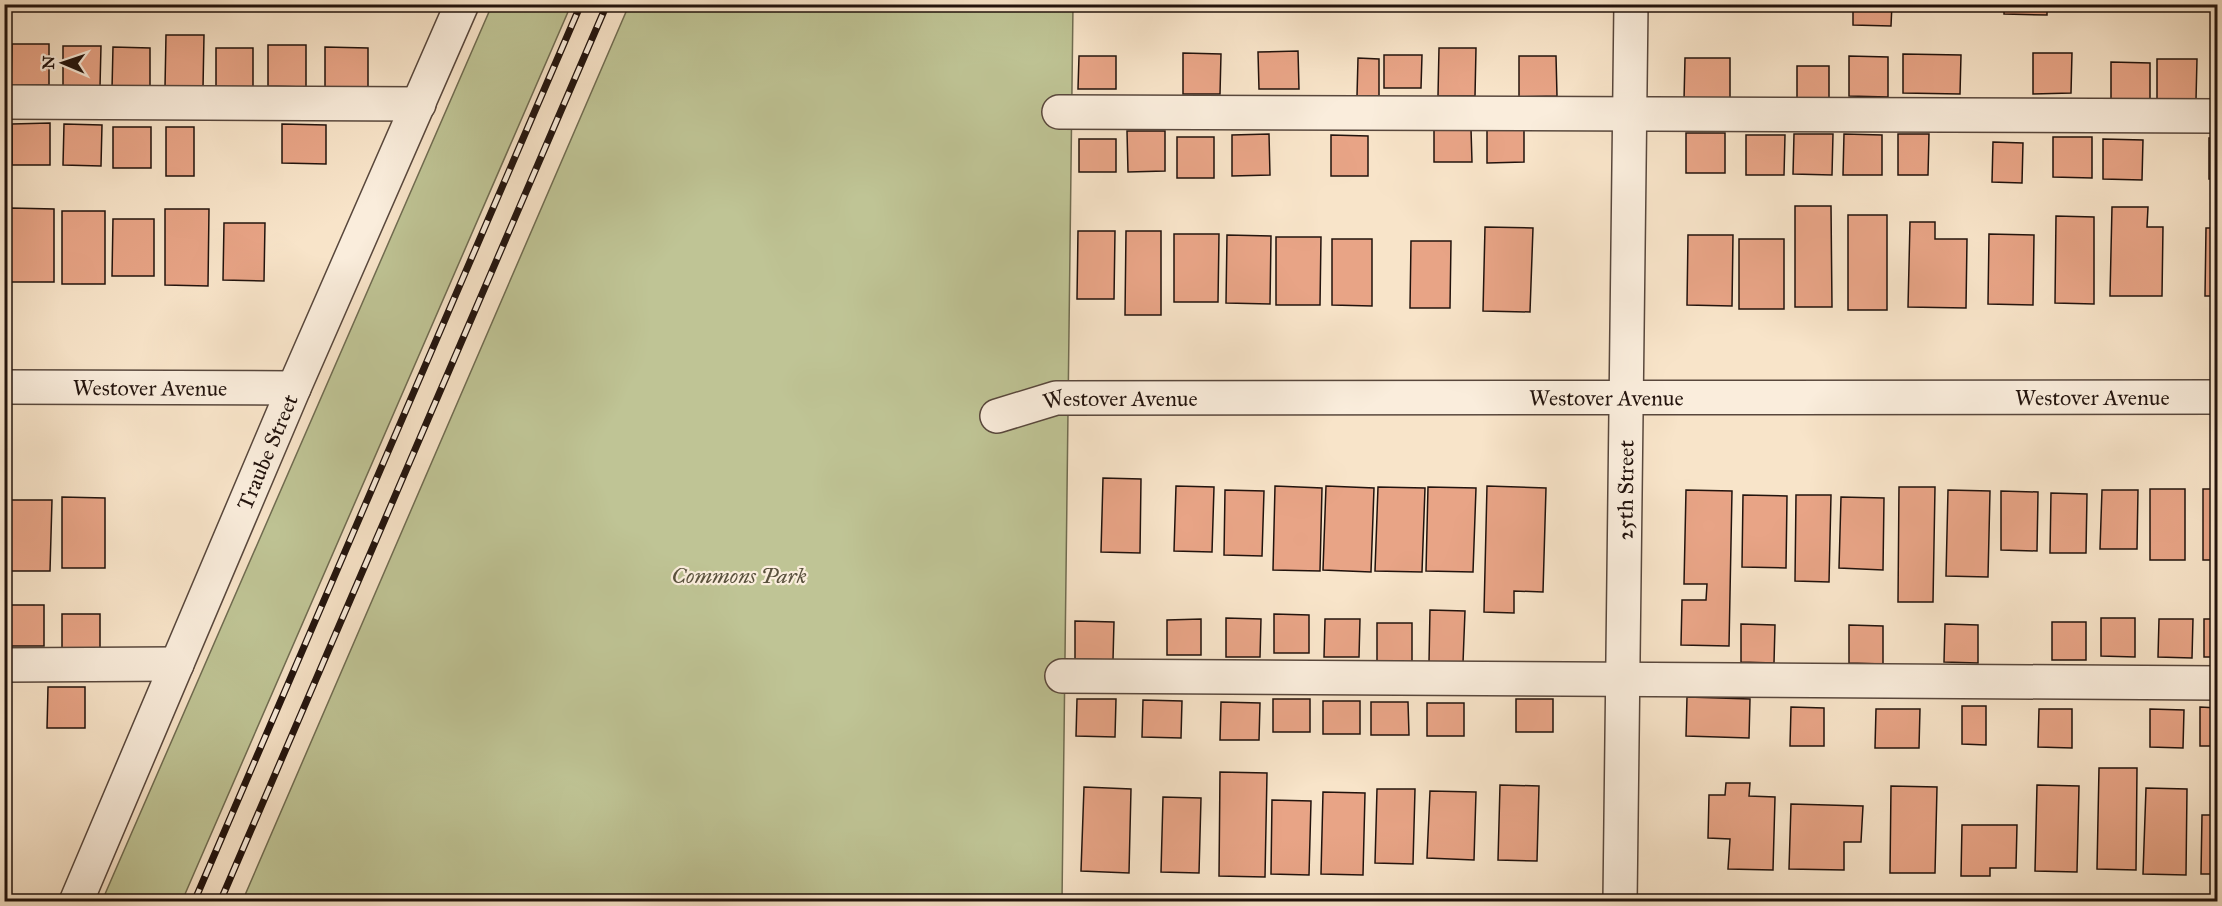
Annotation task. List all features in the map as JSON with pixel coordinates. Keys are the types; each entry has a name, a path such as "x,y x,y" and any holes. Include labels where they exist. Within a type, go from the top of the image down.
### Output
{"street":[{"name":"Traube Street","path":"76,902 294,388 462,4"},
{"name":"25th Street","path":"1620,902 1631,4"},
{"path":"4,102 419,104"},
{"path":"1059,112 2217,116"},
{"name":"Westover Avenue","path":"4,387 294,388"},
{"name":"Westover Avenue","path":"997,416 1056,398 2217,397"},
{"path":"4,665 177,664"},
{"path":"1062,676 2217,683"}],"green space":[{"path":"492,5 571,5 182,901 102,901"},
{"name":"Commons Park","path":"629,5 1073,5 1062,901 242,902"}],"building":[{"path":"15,4 54,4 54,9 15,8"},
{"path":"1177,4 1215,4 1215,9 1177,8"},
{"path":"1246,4 1274,4 1274,7 1246,7"},
{"path":"1494,4 1541,4 1541,7 1494,6"},
{"path":"1797,4 1836,4 1836,8 1797,8"},
{"path":"1853,4 1892,4 1891,26 1853,25"},
{"path":"2004,4 2047,4 2047,15 2004,14"},
{"path":"166,35 204,35 203,88 165,87"},
{"path":"12,44 49,44 49,85 11,85"},
{"path":"268,45 306,45 306,87 268,86"},
{"path":"63,46 101,46 100,87 63,87"},
{"path":"113,47 150,48 150,89 112,89"},
{"path":"325,47 368,48 368,88 325,87"},
{"path":"216,48 253,48 253,89 216,89"},
{"path":"1439,48 1476,48 1475,96 1438,96"},
{"path":"1298,51 1299,89 1259,89 1258,52"},
{"path":"1183,53 1221,54 1220,94 1183,94"},
{"path":"2033,53 2072,53 2071,93 2033,94"},
{"path":"1903,54 1961,55 1960,94 1903,93"},
{"path":"1384,55 1422,55 1421,88 1384,88"},
{"path":"1079,56 1116,56 1116,89 1078,89"},
{"path":"1519,56 1556,56 1557,96 1519,97"},
{"path":"1849,56 1888,57 1888,97 1849,96"},
{"path":"1358,58 1379,59 1379,96 1357,96"},
{"path":"1685,58 1730,58 1730,100 1684,100"},
{"path":"2157,59 2197,59 2196,100 2157,99"},
{"path":"2111,62 2150,63 2150,103 2111,102"},
{"path":"1797,66 1829,66 1829,99 1797,99"},
{"path":"50,123 50,165 12,165 12,124"},
{"path":"64,124 102,125 101,166 63,165"},
{"path":"282,124 326,125 326,164 282,163"},
{"path":"113,127 151,127 151,168 113,168"},
{"path":"166,127 194,127 194,176 166,176"},
{"path":"1434,129 1471,129 1472,162 1434,162"},
{"path":"1487,129 1524,129 1524,162 1487,163"},
{"path":"1127,131 1165,131 1165,171 1128,172"},
{"path":"1686,133 1725,133 1725,173 1686,173"},
{"path":"1269,134 1270,175 1232,176 1232,135"},
{"path":"1794,134 1833,134 1832,175 1793,174"},
{"path":"1844,134 1882,135 1882,175 1843,175"},
{"path":"1898,134 1929,134 1928,175 1898,175"},
{"path":"1331,135 1368,136 1368,176 1331,176"},
{"path":"1746,135 1785,135 1784,175 1746,175"},
{"path":"1177,137 1214,137 1214,178 1177,178"},
{"path":"2053,137 2092,137 2092,178 2053,177"},
{"path":"2209,138 2218,138 2218,179 2209,179"},
{"path":"1079,139 1116,139 1116,172 1079,172"},
{"path":"2103,139 2143,140 2142,180 2103,179"},
{"path":"1993,142 2023,143 2022,183 1992,182"},
{"path":"1795,206 1831,206 1832,307 1795,307"},
{"path":"2112,207 2148,207 2147,227 2163,227 2162,296 2110,296"},
{"path":"11,208 54,209 54,282 11,282"},
{"path":"165,209 209,209 208,286 165,285"},
{"path":"62,211 105,211 105,284 62,284"},
{"path":"1848,215 1887,215 1887,310 1848,310"},
{"path":"2056,216 2094,217 2094,304 2055,303"},
{"path":"113,219 154,219 154,276 112,276"},
{"path":"1910,222 1935,222 1935,239 1967,239 1966,308 1908,307"},
{"path":"224,223 265,223 264,281 223,280"},
{"path":"1485,227 1533,228 1530,312 1483,311"},
{"path":"2206,228 2218,228 2218,296 2205,296"},
{"path":"1078,231 1115,231 1114,299 1077,299"},
{"path":"1126,231 1161,231 1161,315 1125,315"},
{"path":"1174,234 1219,234 1218,302 1174,302"},
{"path":"1989,234 2034,235 2033,305 1988,304"},
{"path":"1227,235 1271,236 1270,304 1226,303"},
{"path":"1688,235 1733,235 1732,306 1687,305"},
{"path":"1276,237 1321,237 1320,305 1276,305"},
{"path":"1332,239 1372,239 1372,306 1332,305"},
{"path":"1739,239 1784,239 1784,309 1739,309"},
{"path":"1411,241 1451,241 1450,308 1410,308"},
{"path":"1103,478 1141,479 1140,553 1101,552"},
{"path":"1176,486 1214,487 1212,552 1174,551"},
{"path":"1275,486 1322,488 1320,571 1273,570"},
{"path":"1326,486 1374,488 1371,572 1323,570"},
{"path":"1487,486 1546,488 1543,592 1514,591 1514,613 1484,612"},
{"path":"1378,487 1425,488 1422,572 1375,571"},
{"path":"1428,487 1476,488 1473,572 1426,571"},
{"path":"1899,487 1935,487 1933,602 1898,602"},
{"path":"2150,489 2185,489 2185,560 2150,560"},
{"path":"2203,489 2218,489 2218,560 2203,560"},
{"path":"1225,490 1264,491 1262,556 1224,555"},
{"path":"1686,490 1732,491 1729,646 1681,645 1682,600 1706,600 1707,584 1684,584"},
{"path":"1948,490 1990,491 1988,577 1946,576"},
{"path":"2102,490 2138,490 2137,549 2100,549"},
{"path":"2001,491 2038,492 2037,551 2001,550"},
{"path":"2051,493 2087,494 2086,553 2050,553"},
{"path":"1743,495 1787,496 1786,568 1742,567"},
{"path":"1796,495 1831,495 1829,582 1795,581"},
{"path":"62,497 105,498 105,568 62,568"},
{"path":"1841,497 1884,498 1883,570 1839,568"},
{"path":"8,500 52,500 50,571 7,571"},
{"path":"6,605 44,605 44,646 6,646"},
{"path":"1430,610 1465,611 1463,663 1429,662"},
{"path":"62,614 100,614 100,655 62,655"},
{"path":"1274,614 1309,615 1309,653 1274,653"},
{"path":"1226,618 1261,619 1260,657 1226,657"},
{"path":"2101,618 2135,618 2135,657 2101,656"},
{"path":"1201,619 1201,655 1167,655 1167,620"},
{"path":"1325,619 1360,619 1359,657 1324,657"},
{"path":"2159,619 2193,619 2192,658 2158,657"},
{"path":"2204,619 2218,619 2218,657 2204,657"},
{"path":"1075,621 1114,622 1113,660 1075,659"},
{"path":"2052,622 2086,622 2086,660 2052,660"},
{"path":"1377,623 1412,623 1412,662 1377,661"},
{"path":"1741,624 1775,625 1774,663 1741,662"},
{"path":"1945,624 1978,625 1978,663 1944,662"},
{"path":"1849,625 1883,626 1883,664 1849,663"},
{"path":"48,687 85,687 85,728 47,728"},
{"path":"1687,697 1750,699 1749,738 1686,736"},
{"path":"1077,699 1116,699 1115,737 1076,736"},
{"path":"1273,699 1310,699 1310,732 1273,732"},
{"path":"1516,699 1553,699 1553,732 1516,732"},
{"path":"1143,700 1182,701 1181,738 1142,737"},
{"path":"1323,701 1360,701 1360,734 1323,734"},
{"path":"1221,702 1260,703 1259,740 1220,740"},
{"path":"1371,702 1408,702 1409,735 1371,735"},
{"path":"1427,703 1464,703 1464,736 1427,736"},
{"path":"1962,706 1986,706 1986,745 1962,744"},
{"path":"1791,707 1824,708 1824,746 1790,746"},
{"path":"2200,707 2218,708 2218,746 2200,746"},
{"path":"1876,709 1920,709 1919,748 1875,748"},
{"path":"2039,709 2072,709 2072,748 2038,747"},
{"path":"2150,709 2184,710 2183,748 2150,747"},
{"path":"2099,768 2137,768 2136,870 2097,869"},
{"path":"1220,772 1267,773 1265,877 1219,876"},
{"path":"1726,783 1750,783 1749,796 1775,797 1773,870 1728,869 1730,839 1708,838 1709,795 1725,795"},
{"path":"1500,785 1539,786 1537,861 1498,860"},
{"path":"2037,785 2079,786 2077,872 2035,871"},
{"path":"1891,786 1937,787 1935,873 1890,873"},
{"path":"1084,787 1131,789 1129,873 1081,871"},
{"path":"2146,788 2187,789 2186,875 2143,874"},
{"path":"1377,789 1415,789 1413,864 1375,863"},
{"path":"1430,791 1476,792 1474,860 1427,858"},
{"path":"1323,792 1365,793 1363,875 1321,874"},
{"path":"1163,797 1201,798 1199,873 1161,872"},
{"path":"1272,800 1311,801 1309,875 1271,874"},
{"path":"1791,804 1863,806 1861,842 1844,842 1844,870 1789,869"},
{"path":"2202,815 2218,815 2218,874 2201,874"},
{"path":"1962,825 2017,825 2016,868 1990,868 1990,876 1961,876"}],"railway":[{"path":"194,902 581,4"},
{"path":"220,902 607,4"}]}
